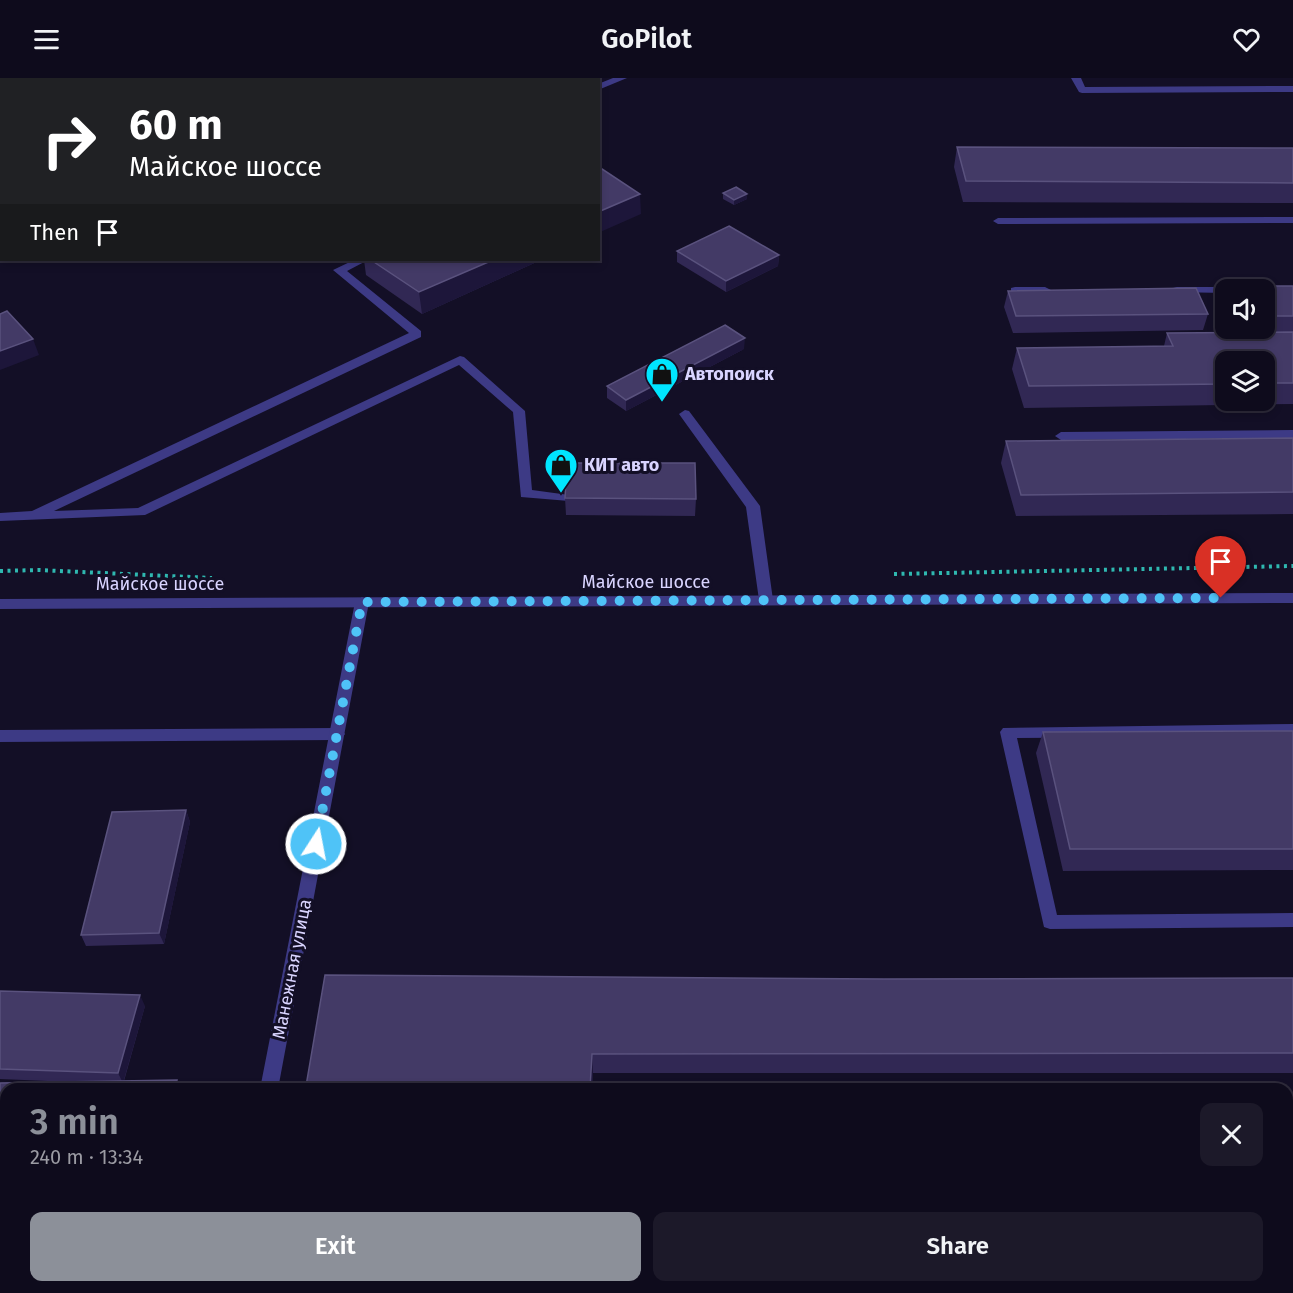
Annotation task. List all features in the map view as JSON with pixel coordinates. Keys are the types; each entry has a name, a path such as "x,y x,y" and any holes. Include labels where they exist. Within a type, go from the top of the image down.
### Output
{"street":[{"path":"600,86 622,78"},
{"path":"1076,78 1082,90 1293,89"},
{"path":"998,220 1293,220"},
{"path":"33,516 417,334 339,270 360,261"},
{"path":"1015,290 1062,290"},
{"path":"1167,290 1215,290"},
{"path":"0,517 140,512 460,360 519,411 526,494 564,498"},
{"path":"685,414 753,506 766,600"},
{"path":"1061,436 1293,434"},
{"name":"Майское шоссе","path":"0,604 1293,598"},
{"name":"Манежная улица","path":"270,1083 362,602"},
{"path":"1293,730 1008,732 1050,922 1293,920"},
{"path":"0,736 337,734"}],"building":[{"path":"957,147 1293,148 1293,183 966,181"},
{"path":"602,169 640,194 600,211 600,170"},
{"path":"736,187 747,194 734,200 723,193"},
{"path":"729,226 779,255 726,281 677,251"},
{"path":"372,261 491,261 419,292"},
{"path":"1275,286 1293,286 1293,316 1275,316"},
{"path":"1196,288 1208,314 1016,316 1008,291"},
{"path":"7,311 33,339 0,351 0,314"},
{"path":"725,325 745,338 626,400 607,386"},
{"path":"1275,332 1293,332 1293,383 1275,383 1275,351 1215,351 1215,384 1029,386 1017,348 1173,346 1167,333 1215,333 1215,339 1275,339"},
{"path":"1293,438 1293,492 1021,495 1006,441"},
{"path":"567,463 695,463 696,499 565,498"},
{"path":"1293,731 1293,849 1070,849 1043,732"},
{"path":"186,810 159,933 81,935 112,812"},
{"path":"325,975 884,979 1293,978 1293,1053 592,1054 590,1083 307,1083"},
{"path":"0,991 140,995 118,1073 0,1069"},
{"path":"177,1080 176,1083 0,1083"}],"place":[{"name":"Автопоиск","path":"662,403"},
{"name":"КИТ авто","path":"561,494"}],"route":[{"path":"316,844 362,602 1221,598"}]}
